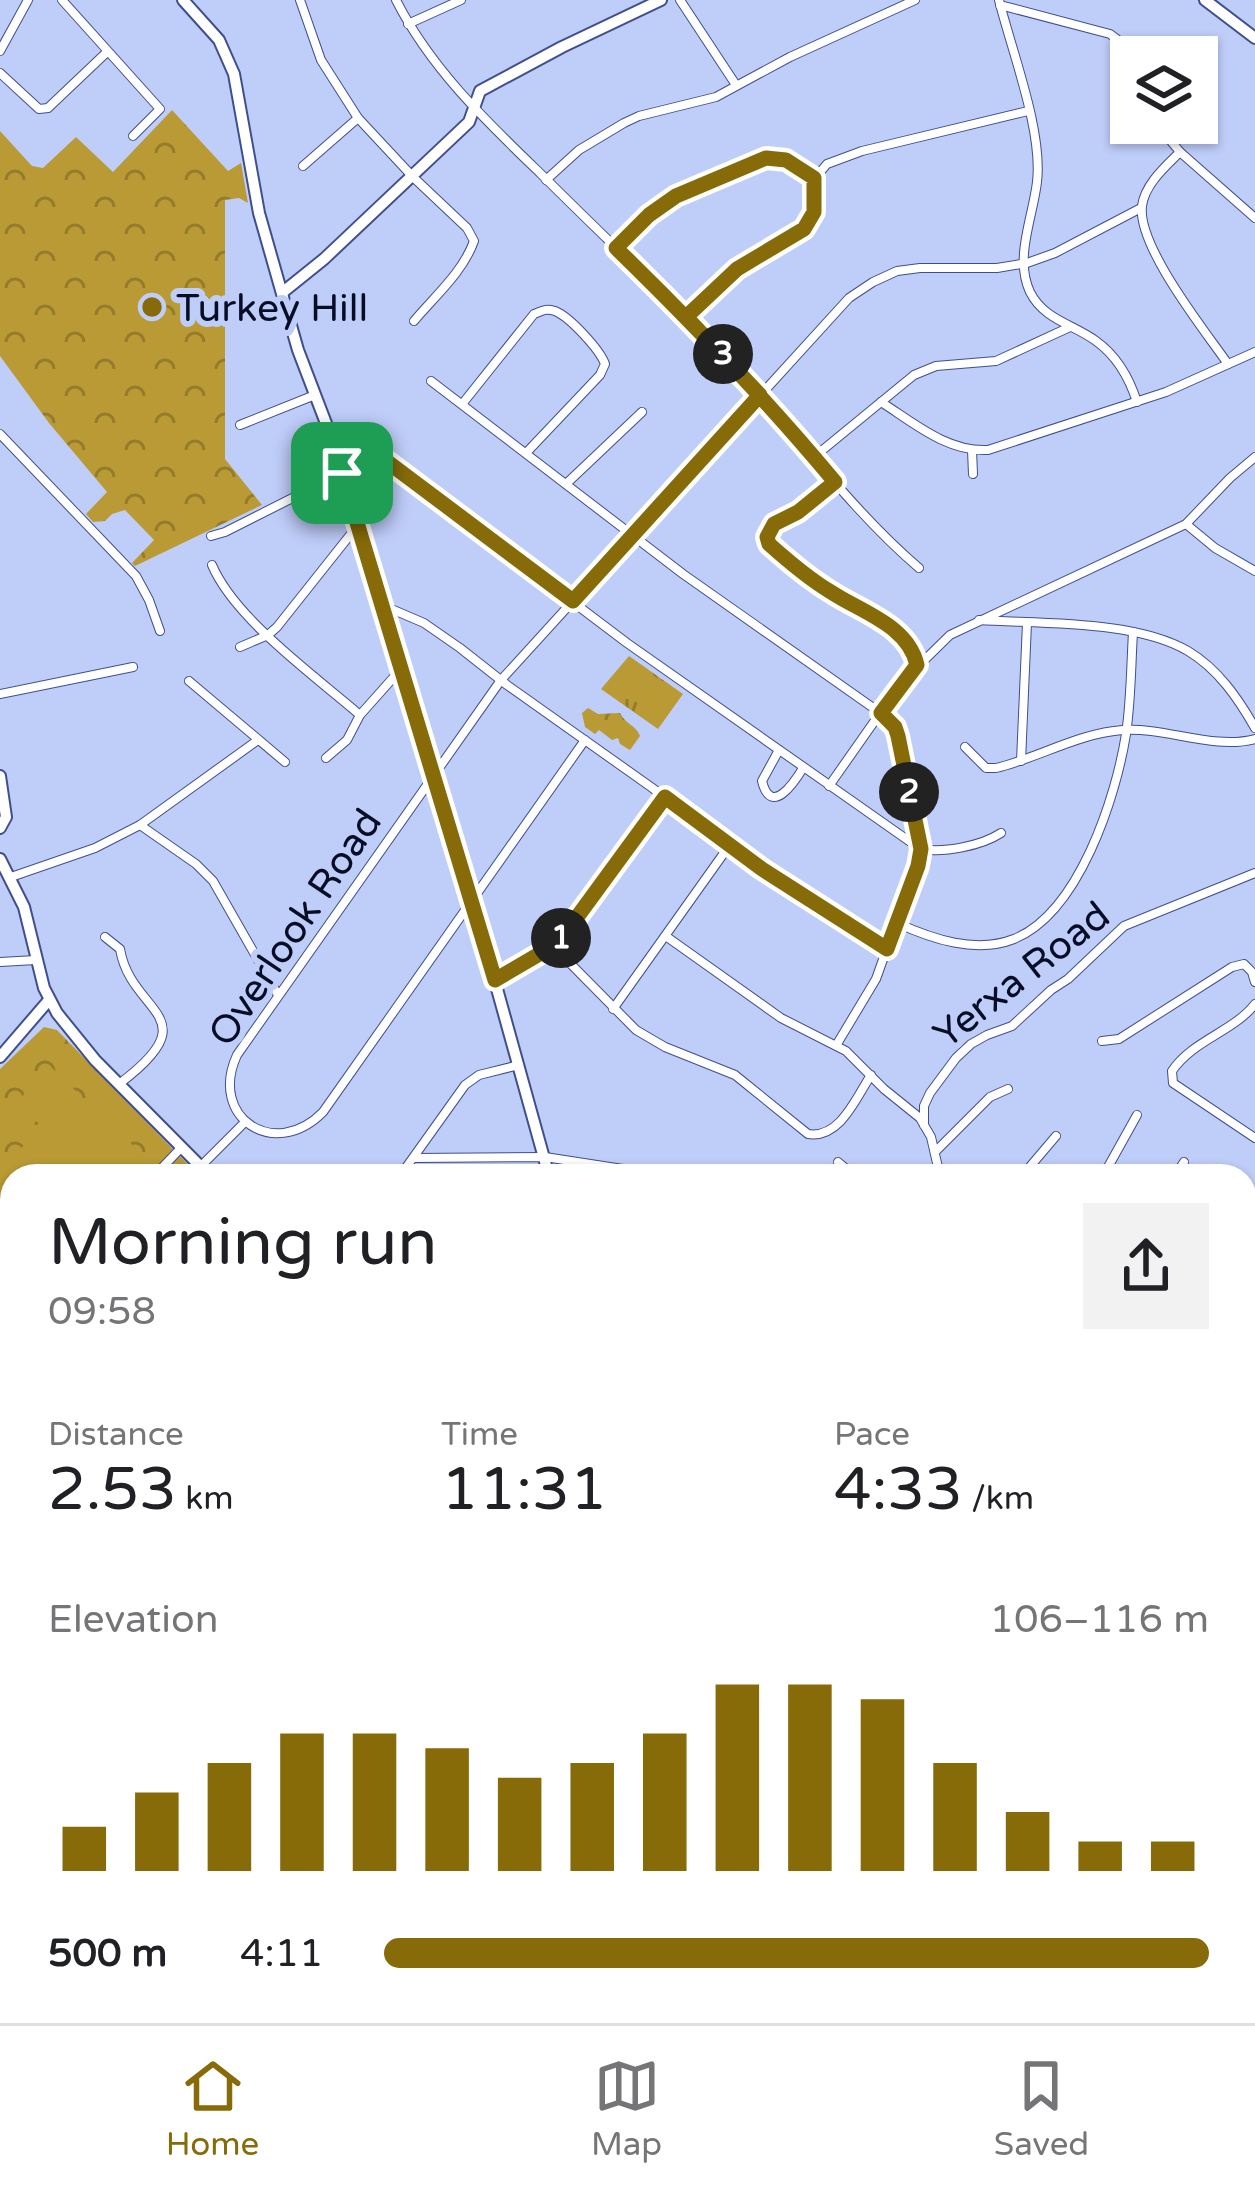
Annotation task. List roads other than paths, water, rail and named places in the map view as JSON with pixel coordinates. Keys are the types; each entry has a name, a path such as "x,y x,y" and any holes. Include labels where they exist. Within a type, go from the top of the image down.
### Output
{"street":[{"path":"0,51 28,0"},
{"path":"62,0 160,110 133,136"},
{"path":"183,0 228,57 259,214 298,350 358,525 546,1164"},
{"path":"300,0 321,59 358,118 467,228 474,241 458,269 414,321"},
{"path":"396,0 423,46 474,108 686,317 920,568"},
{"path":"408,24 460,0"},
{"path":"283,292 469,122 481,91 661,0"},
{"path":"680,0 736,85"},
{"path":"546,180 579,150 624,123 702,102 915,0"},
{"path":"1204,0 1255,38"},
{"path":"1111,36 1000,2 1038,160 1024,277 1035,301 1051,317 1092,338 1114,357 1138,401"},
{"path":"0,73 39,109 48,108 107,52"},
{"path":"686,317 737,269 804,229 814,212 814,178 826,164 1028,111"},
{"path":"303,166 358,118"},
{"path":"1173,144 1255,218"},
{"path":"1180,152 1159,173 1141,208 1153,250 1228,364"},
{"path":"616,248 676,196 766,158 786,160 814,178"},
{"name":"Overlook Road","path":"245,1122 230,1091 231,1068 501,680 826,319 849,298 897,271 1023,264 1055,253 1141,208"},
{"path":"463,403 534,314 555,311 602,355 605,364 600,375 526,452"},
{"path":"814,458 904,381 924,370 996,361 1070,327"},
{"path":"880,402 961,448 1002,446 1200,379 1255,352"},
{"path":"431,381 895,727 921,849 918,866 870,992 836,1044"},
{"path":"240,425 315,394"},
{"path":"566,484 642,412"},
{"path":"0,434 136,577 160,631"},
{"path":"972,450 973,474"},
{"path":"211,536 377,454 627,643 921,849 985,841 1001,833"},
{"path":"829,786 917,665 950,634 1186,524 1255,457"},
{"path":"835,482 798,512 774,524 767,537 769,544 822,586 899,634 913,650 917,665"},
{"path":"1186,524 1255,571"},
{"path":"240,647 268,634 286,616 358,525"},
{"path":"212,565 224,589 268,634 360,715"},
{"path":"382,604 424,623 729,846 887,949"},
{"path":"977,620 1133,632 1170,643 1201,660 1226,683 1255,728"},
{"path":"1021,761 1027,623"},
{"path":"897,923 939,939 976,945 1008,941 1043,920 1072,884 1100,829 1118,776 1127,730 1133,632"},
{"path":"0,694 133,668"},
{"path":"326,758 347,740 360,715 401,669"},
{"path":"189,681 286,762"},
{"path":"965,746 986,768 996,768 1100,734 1127,730 1233,742 1255,740"},
{"path":"11,877 95,848 140,825 257,740"},
{"path":"211,1164 245,1122 276,1134 303,1130 323,1112 585,740"},
{"path":"779,750 762,781 769,794 787,793 803,768"},
{"path":"0,776 6,817 0,828"},
{"path":"495,980 553,946 665,797"},
{"path":"140,825 213,880 278,995"},
{"path":"613,1009 729,846"},
{"path":"0,859 29,923 49,1000 81,1044 197,1164"},
{"name":"Yerxa Road","path":"924,1125 924,1106 956,1058 971,1044 1012,1026 1124,926 1255,873"},
{"path":"104,937 120,949 125,972 148,998 162,1026 156,1051 118,1084"},
{"path":"667,937 781,1018 836,1044 920,1118 937,1164"},
{"path":"553,946 649,1040 735,1075 811,1135 834,1129 872,1075"},
{"path":"0,962 36,960"},
{"path":"1102,1041 1119,1039 1232,967 1244,964 1255,982"},
{"path":"0,1057 49,1000"},
{"path":"1255,1004 1243,1017 1196,1045 1172,1071 1173,1083 1255,1138"},
{"path":"410,1164 465,1085 479,1075 519,1065"},
{"path":"934,1153 990,1097 1008,1089"},
{"path":"1110,1164 1137,1115"},
{"path":"1032,1164 1056,1136"},
{"path":"166,1164 181,1148"},
{"path":"415,1158 545,1157 590,1164"}],"place":[{"name":"Turkey Hill","path":"152,307"}]}
